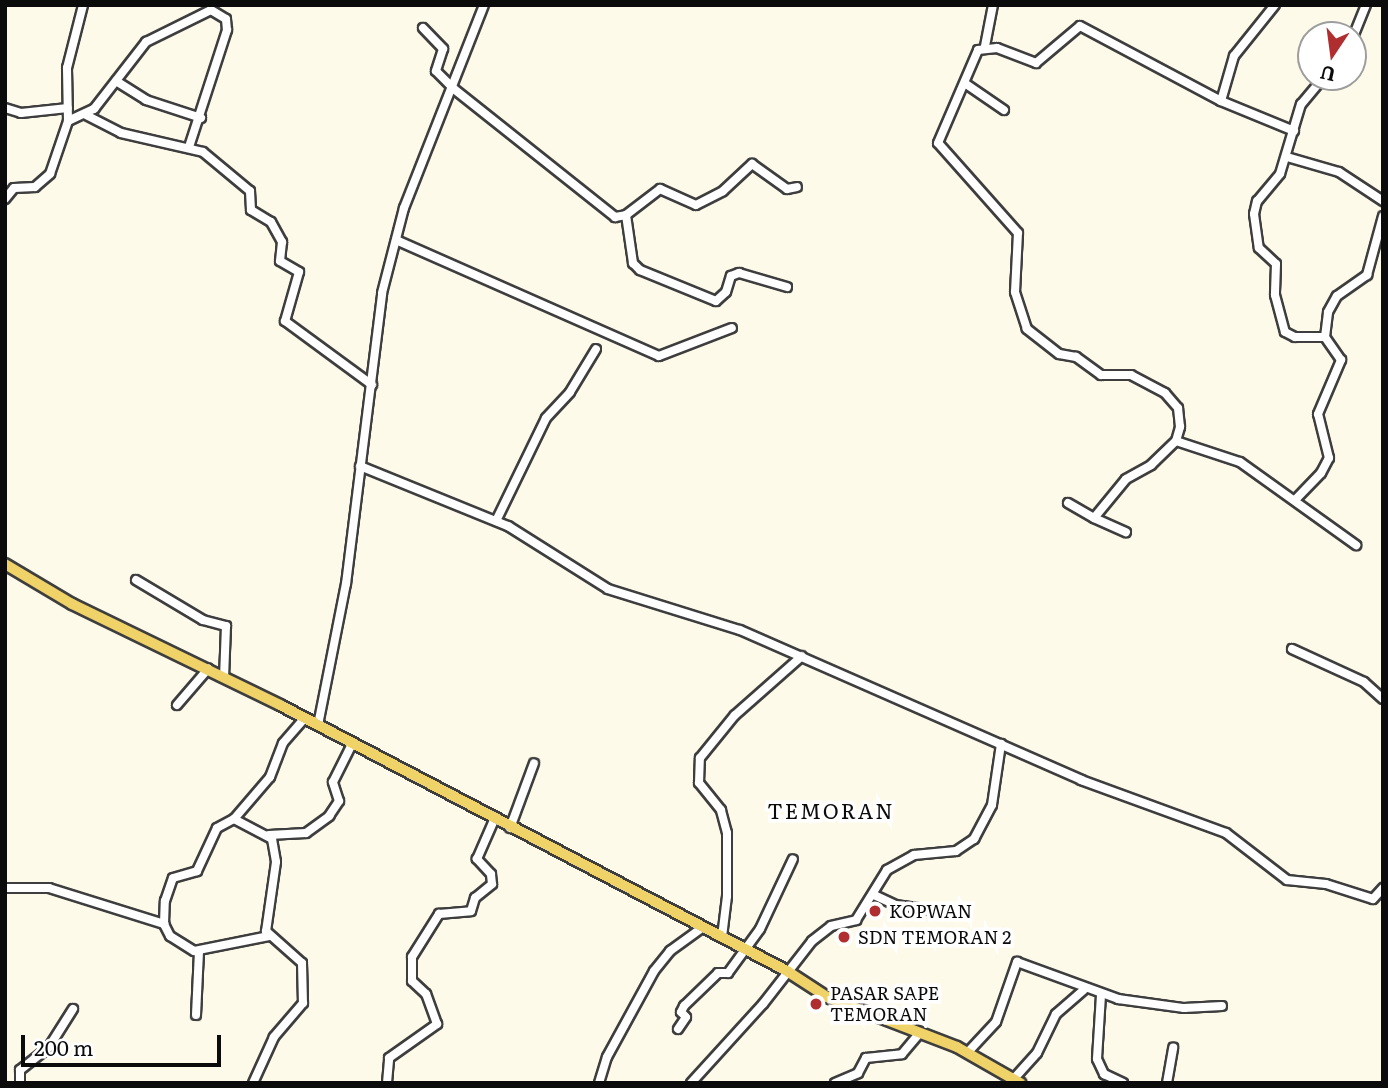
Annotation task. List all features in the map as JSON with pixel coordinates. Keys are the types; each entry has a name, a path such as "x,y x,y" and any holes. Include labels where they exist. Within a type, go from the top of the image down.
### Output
{"main road":[{"path":"5,564 72,604 306,718 494,820 746,949 849,1008 968,1052 1015,1082"}],"street":[{"path":"5,199 14,188 35,187 46,180 68,121 67,68 83,5"},
{"path":"318,725 346,584 372,385 378,313 404,208 454,89 484,5"},
{"path":"993,5 985,46 975,55 966,84 938,143 1018,233 1014,292 1027,329 1054,351 1076,357 1097,374 1131,375 1174,400 1180,427 1176,441 1151,465 1126,479 1094,518"},
{"path":"1221,100 1234,56 1275,5"},
{"path":"68,121 86,114 146,43 195,14 219,12 226,19 227,30 190,147"},
{"path":"985,46 1036,63 1080,26 1221,100 1294,131"},
{"path":"423,28 443,49 436,71 454,89 607,213 625,215 660,188 696,205 723,191 752,164 787,189 797,187"},
{"path":"116,81 146,100 201,118"},
{"path":"966,84 1003,110"},
{"path":"1312,91 1301,104 1287,157 1276,182 1254,207 1257,241 1276,264 1275,295 1284,332 1295,337 1325,337"},
{"path":"5,108 21,113 68,108"},
{"path":"86,114 121,133 190,147 210,157 250,191 251,210 274,226 282,242 280,261 299,272 294,303 286,315 289,326 372,385"},
{"path":"1287,157 1339,172 1383,201"},
{"path":"625,215 633,263 640,270 716,301 726,292 731,276 739,273 787,287"},
{"path":"1296,500 1321,473 1329,458 1318,414 1341,360 1325,337 1333,301 1359,285 1372,265 1374,239 1383,216"},
{"path":"396,240 659,356 733,328"},
{"path":"496,521 546,418 570,392 596,349"},
{"path":"1176,441 1240,462 1356,545"},
{"path":"360,466 496,521 531,539 598,585 695,612 802,656 1081,780 1226,833 1287,880 1326,884 1369,898 1377,897 1383,888"},
{"path":"1068,503 1126,532"},
{"path":"136,580 202,620 226,625 224,678"},
{"path":"1292,649 1364,682 1383,699"},
{"path":"722,937 727,897 727,833 720,810 699,783 699,758 735,715 802,656"},
{"path":"177,705 208,669"},
{"path":"270,936 199,952 176,941 164,923 164,901 173,878 197,871 213,833 234,819 270,777 283,743 306,718"},
{"path":"234,819 269,835 306,833 329,816 339,801 334,782 352,744"},
{"path":"691,1083 820,933 856,920 896,863 922,853 956,852 979,833 995,793 1001,744"},
{"path":"510,828 534,763"},
{"path":"387,1083 390,1058 437,1024 426,994 412,981 410,961 439,914 471,911 475,898 492,884 491,874 477,859 494,820"},
{"path":"253,1083 274,1037 304,999 301,958 270,936 265,918 276,856 269,835"},
{"path":"678,1029 686,1017 681,1012 684,1006 718,973 728,973 746,949 777,897 793,859"},
{"path":"5,888 49,888 164,923"},
{"path":"874,895 895,905 948,912"},
{"path":"598,1083 607,1057 654,971 670,951 703,927"},
{"path":"196,1015 199,952"},
{"path":"968,1052 996,1023 1017,962 1101,995 1184,1008 1222,1006"},
{"path":"1015,1082 1037,1054 1056,1014 1084,990"},
{"path":"1101,995 1097,1059 1104,1074 1124,1083"},
{"path":"20,1083 20,1070 49,1047 72,1009"},
{"path":"837,1082 858,1073 866,1057 902,1054 918,1035"},
{"path":"1167,1083 1174,1048"}],"place":[{"name":"KOPWAN","path":"875,911"},
{"name":"SDN TEMORAN 2","path":"844,937"},
{"name":"PASAR SAPE TEMORAN","path":"816,1004"}],"district":[{"name":"TEMORAN","path":"831,810"}]}
